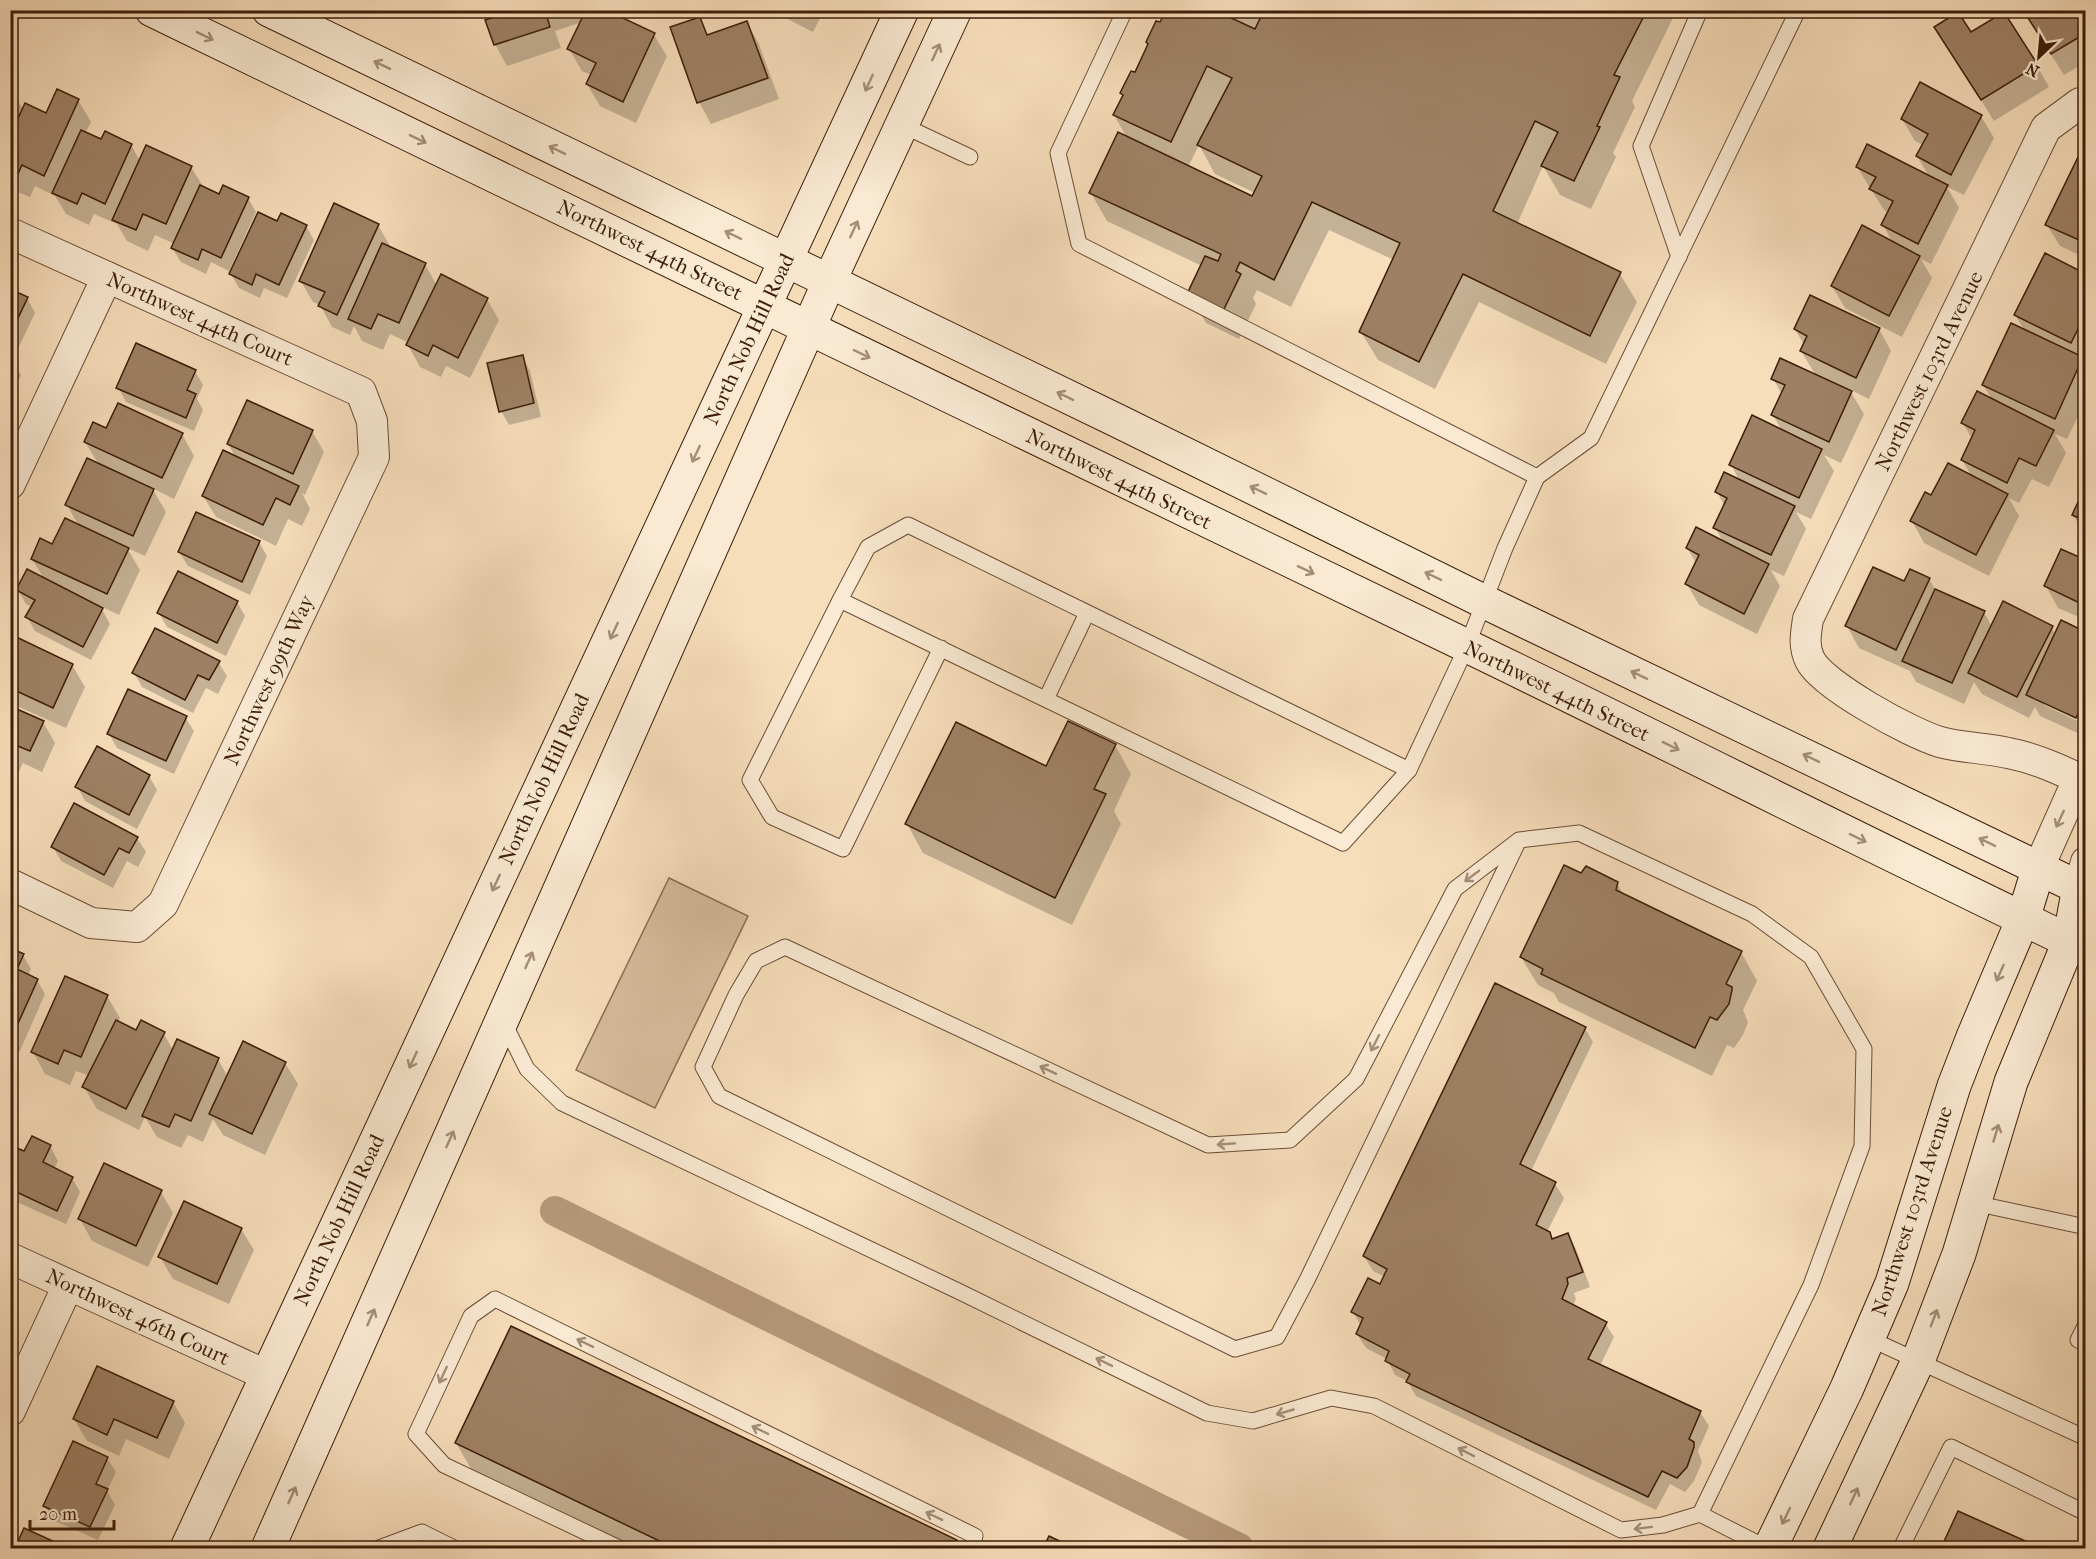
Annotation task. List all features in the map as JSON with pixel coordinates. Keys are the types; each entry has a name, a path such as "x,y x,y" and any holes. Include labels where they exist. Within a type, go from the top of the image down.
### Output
{"street":[{"name":"Northwest 44th Street","path":"152,10 1467,646 2077,945"},
{"path":"268,10 1485,602 2039,867 2083,880 2077,945 2011,1082 1959,1254 1918,1361 1830,1548"},
{"name":"North Nob Hill Road","path":"187,1548 902,10"},
{"path":"268,1548 829,282 955,10"},
{"name":"Northwest 103rd Avenue","path":"2084,779 2009,753 1939,742 1912,730 1844,692 1821,675 1810,659 1805,642 1808,619 2046,128 2080,103 2085,104"},
{"name":"Northwest 44th Court","path":"10,233 361,392 372,421"},
{"path":"10,484 107,277"},
{"name":"Northwest 99th Way","path":"10,884 91,922 137,927 163,904 374,457 372,421"},
{"path":"2039,867 2063,812 2084,779"},
{"name":"Northwest 103rd Avenue","path":"1768,1548 1847,1388 1892,1283 1908,1238 1953,1086 2023,919 2039,867"},
{"name":"Northwest 46th Court","path":"10,1258 266,1375"},
{"path":"10,1411 68,1286"}],"lane":[{"path":"1125,10 1058,153 1079,244 1538,477"},
{"path":"1679,257 1641,146 1700,10"},
{"path":"840,600 1343,843 1409,770 1467,646 1506,548 1538,477 1591,438 1798,10"},
{"path":"902,125 970,157"},
{"path":"941,648 843,849 772,817 750,780 868,547 908,525 1409,770"},
{"path":"1046,699 1087,613"},
{"path":"1518,840 1307,1280 1277,1337 1235,1348 719,1096 703,1067 736,995 756,961 785,947 1208,1145 1290,1140 1356,1079 1455,889 1518,840 1579,833 1752,914 1811,957 1864,1049 1862,1146 1811,1285 1700,1514"},
{"path":"503,1020 527,1070 562,1103 958,1291 1207,1413 1253,1421 1331,1398 1374,1406 1621,1530 1662,1525 1700,1514 1768,1548"},
{"path":"1974,1203 2085,1227"},
{"path":"620,1548 444,1465 416,1434 471,1316 495,1299 975,1536 972,1548"},
{"path":"2085,1324 2078,1340 2085,1344"},
{"path":"1868,1338 2082,1434"},
{"path":"1901,1548 1951,1447 2085,1513"},
{"path":"379,1548 422,1532 454,1548"}],"shaded area":[{"path":"669,878 748,916 655,1108 576,1070"}],"building":[{"path":"502,10 545,10 550,27 494,45 485,20 504,14"},
{"path":"586,10 606,10 655,33 623,102 586,84 596,63 567,49"},
{"path":"1166,10 1235,10 1231,18 1255,29 1264,10 1647,10 1614,75 1620,77 1597,126 1600,127 1574,181 1541,166 1558,132 1535,121 1493,211 1621,272 1590,336 1463,274 1419,362 1359,332 1400,243 1312,202 1274,280 1240,262 1236,271 1241,274 1223,311 1187,294 1205,256 1218,261 1221,254 1089,193 1118,132 1252,196 1262,176 1197,145 1232,78 1207,66 1171,142 1113,115 1123,95 1120,93 1131,71 1135,72 1156,21 1160,22"},
{"path":"2023,10 2086,10 2086,33 2051,54"},
{"path":"1958,12 1971,32 2004,12 2038,65 1981,100 1934,27"},
{"path":"700,17 707,35 747,21 768,78 697,103 670,27"},
{"path":"1920,82 1982,115 1951,175 1916,156 1928,134 1901,119"},
{"path":"57,89 79,99 44,176 22,165 17,176 10,173 10,136 25,103 46,113"},
{"path":"81,130 101,139 105,131 132,144 105,204 82,193 77,204 52,193"},
{"path":"1867,144 1948,185 1918,244 1881,225 1893,201 1869,189 1876,177 1856,167"},
{"path":"146,145 192,166 166,224 143,214 136,230 112,220"},
{"path":"2080,153 2086,156 2086,243 2045,225"},
{"path":"200,185 219,194 223,185 249,197 221,258 202,249 198,260 171,248"},
{"path":"334,203 379,224 337,315 318,306 325,292 299,281"},
{"path":"258,212 277,221 281,213 307,225 279,285 256,274 252,285 229,274"},
{"path":"1862,225 1920,256 1889,316 1831,286"},
{"path":"382,243 426,263 399,323 378,314 371,329 348,319"},
{"path":"2045,253 2086,274 2086,323 2082,321 2071,343 2014,315"},
{"path":"441,274 488,298 458,358 433,345 428,356 406,345"},
{"path":"10,289 28,297 10,335"},
{"path":"1810,295 1880,328 1856,378 1800,351 1807,336 1794,329"},
{"path":"2011,323 2083,357 2055,419 1982,385"},
{"path":"136,343 196,370 187,390 196,394 186,418 116,388"},
{"path":"523,355 534,403 499,412 487,363"},
{"path":"1780,358 1852,391 1829,442 1771,415 1785,385 1771,379"},
{"path":"1977,391 2054,430 2036,466 2019,458 2007,483 1961,460 1975,430 1961,423"},
{"path":"247,400 313,430 293,474 227,444"},
{"path":"118,403 183,433 162,478 84,442 93,422 106,428"},
{"path":"1752,415 1822,449 1799,498 1729,465"},
{"path":"223,450 299,486 290,505 276,498 263,525 202,496"},
{"path":"87,458 154,489 133,536 65,505"},
{"path":"1948,463 2008,494 1976,555 1910,521 1925,492 1931,495"},
{"path":"1724,472 1795,506 1771,555 1713,528 1727,498 1715,492"},
{"path":"2084,489 2086,490 2086,521 2072,515"},
{"path":"196,512 260,541 242,582 178,552"},
{"path":"65,518 129,548 107,594 31,559 40,538 52,544"},
{"path":"1696,527 1769,564 1744,614 1685,584 1699,555 1686,548"},
{"path":"2086,544 2086,606 2044,586 2061,549 2079,557"},
{"path":"1873,567 1904,581 1910,569 1930,578 1896,650 1845,626"},
{"path":"27,569 103,608 83,647 25,617 35,600 16,590"},
{"path":"178,571 238,601 217,643 157,613"},
{"path":"1935,589 1985,611 1952,683 1902,661"},
{"path":"2003,601 2053,626 2017,697 1968,673"},
{"path":"2061,620 2086,632 2086,698 2076,718 2026,695"},
{"path":"155,628 220,661 209,680 198,675 185,700 132,673"},
{"path":"10,634 73,664 53,708 10,688"},
{"path":"128,689 187,716 166,761 107,734"},
{"path":"10,706 44,721 30,751 10,743"},
{"path":"1068,721 1116,744 1094,789 1106,794 1055,898 905,824 956,722 1046,766"},
{"path":"97,746 150,775 129,815 75,787"},
{"path":"74,803 138,837 129,853 119,848 104,875 51,847"},
{"path":"1564,865 1581,873 1586,866 1618,882 1616,890 1742,951 1726,984 1732,987 1729,1004 1717,1020 1710,1017 1695,1048 1541,974 1543,969 1520,957"},
{"path":"10,948 24,954 17,969 38,979 11,1039"},
{"path":"65,976 108,995 81,1057 64,1050 58,1064 31,1052"},
{"path":"1495,983 1586,1027 1520,1164 1556,1182 1536,1225 1550,1232 1552,1239 1568,1233 1583,1272 1567,1278 1568,1284 1562,1299 1607,1322 1588,1359 1701,1411 1689,1439 1694,1442 1694,1447 1687,1467 1677,1478 1662,1471 1648,1497 1406,1382 1410,1374 1385,1361 1389,1351 1356,1334 1363,1318 1351,1312 1368,1278 1380,1284 1387,1269 1363,1256"},
{"path":"116,1020 136,1030 141,1020 165,1032 126,1109 82,1087"},
{"path":"177,1039 219,1058 191,1121 175,1114 169,1127 142,1116"},
{"path":"243,1041 286,1062 252,1134 209,1114"},
{"path":"32,1136 51,1145 43,1162 73,1177 57,1211 10,1189 10,1145 24,1151"},
{"path":"104,1163 162,1190 136,1246 78,1219"},
{"path":"184,1201 242,1228 217,1284 158,1257"},
{"path":"511,1326 957,1540 953,1548 674,1548 455,1443"},
{"path":"97,1366 174,1401 157,1438 114,1419 107,1435 73,1419"},
{"path":"73,1441 108,1457 96,1484 108,1489 90,1527 43,1506"},
{"path":"1958,1511 2041,1548 1941,1548"},
{"path":"24,1528 68,1548 15,1548"},
{"path":"1049,1536 1074,1548 1043,1548"}],"waterway":[{"path":"555,1211 1239,1548"}]}
